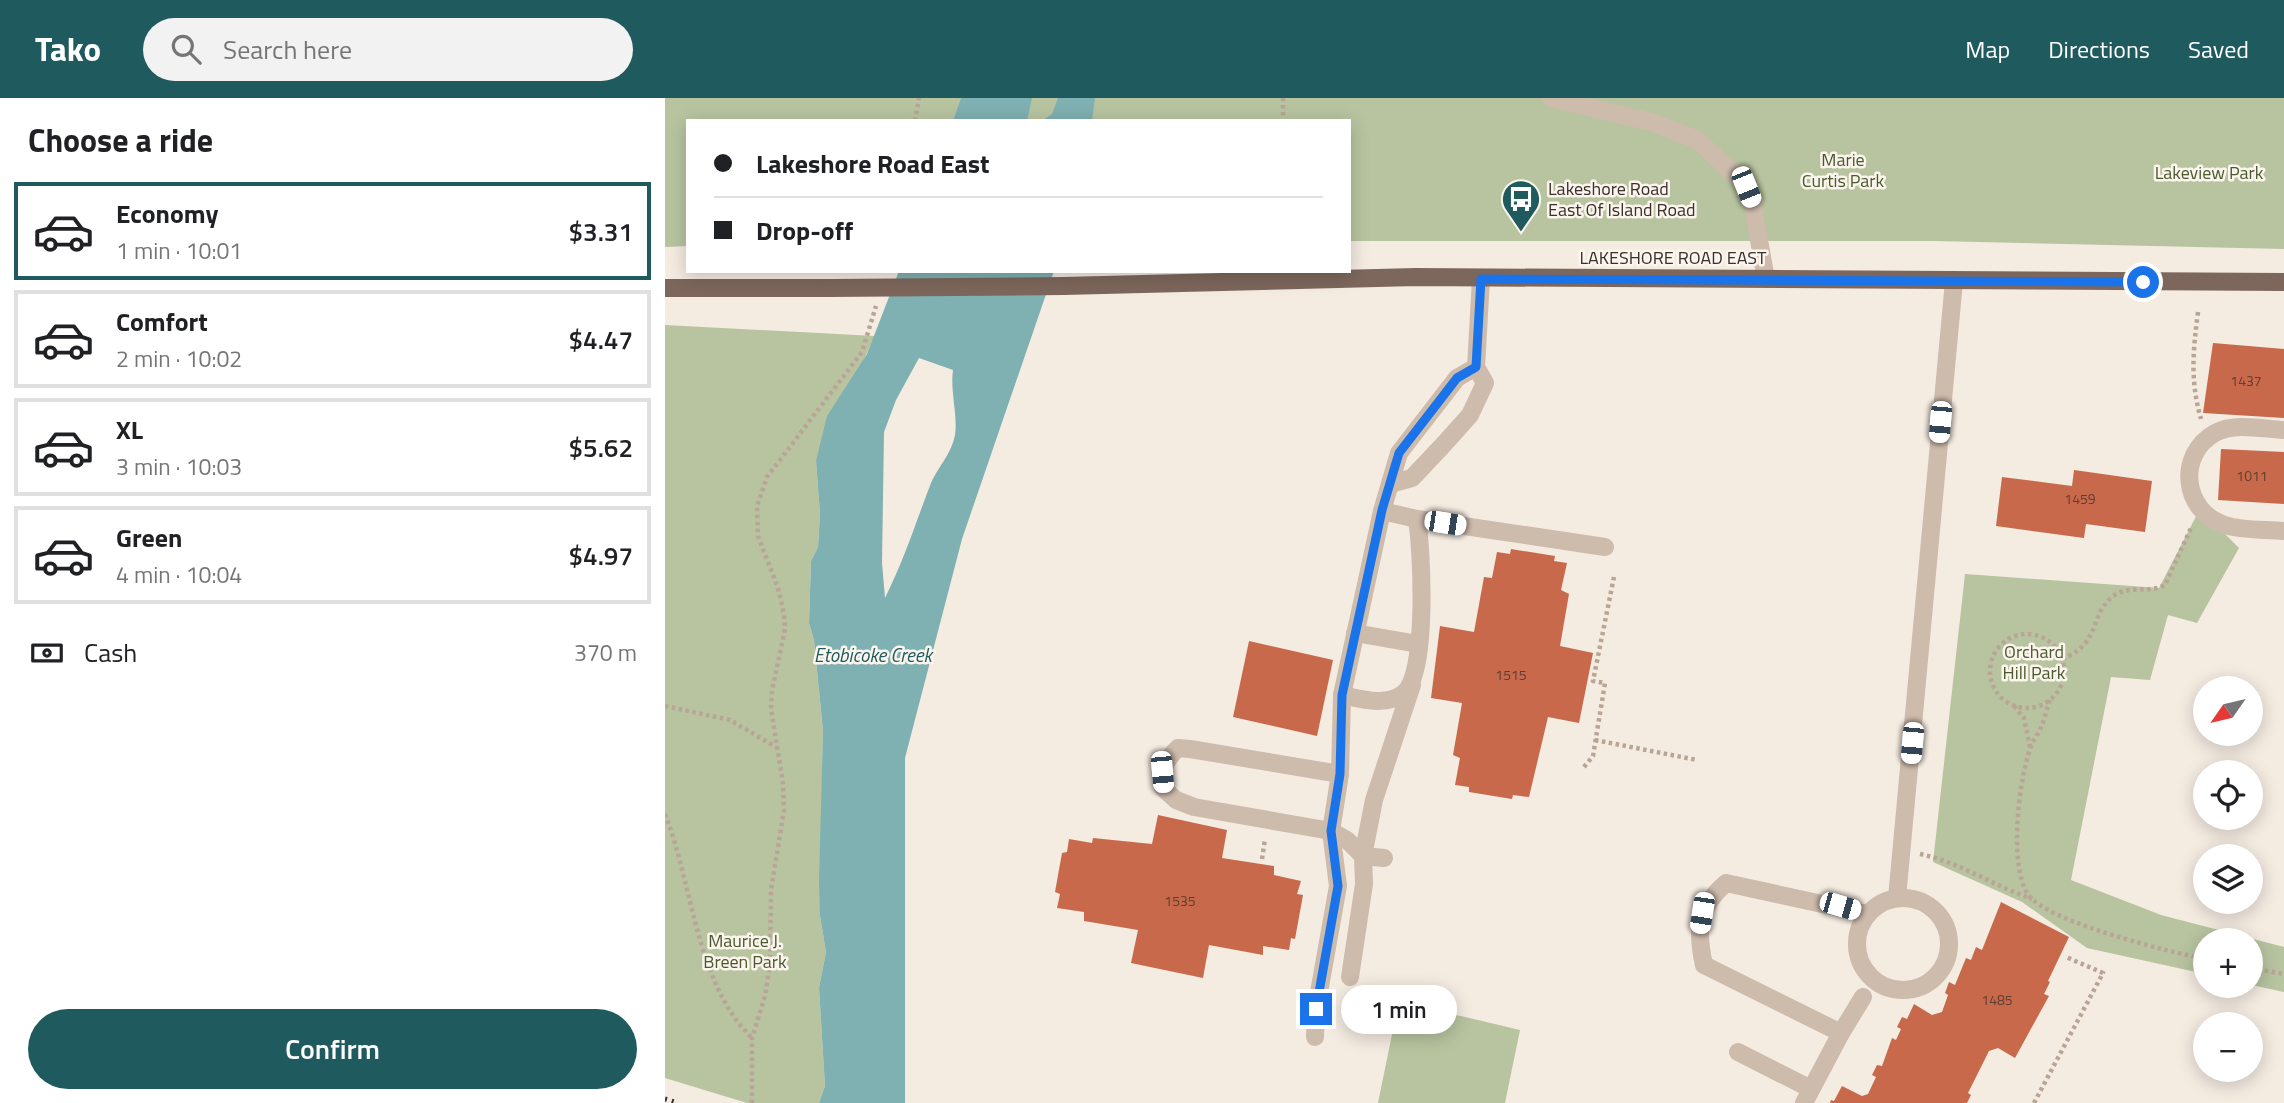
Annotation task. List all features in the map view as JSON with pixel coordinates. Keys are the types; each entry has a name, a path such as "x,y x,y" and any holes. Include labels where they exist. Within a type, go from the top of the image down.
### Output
{"main road":[{"name":"LAKESHORE ROAD EAST","path":"665,288 1063,286 1416,277 2284,282"}],"street":[{"path":"1551,98 1651,122 1698,140 1746,187 1752,201 1766,279"},
{"path":"1390,484 1412,478 1469,415 1485,383 1476,367 1481,279"},
{"path":"1897,898 1954,281"},
{"path":"1315,1037 1316,1009 1338,886 1331,831 1340,774 1342,695 1382,510 1399,453 1457,378 1476,367"},
{"path":"2284,430 2236,427 2215,433 2203,442 2192,458 2188,479 2190,492 2201,510 2224,525 2284,531"},
{"path":"1382,510 1417,519 1605,547"},
{"path":"1350,977 1364,884 1363,856 1374,800 1413,683 1423,592 1417,519"},
{"path":"1355,633 1418,645"},
{"path":"1342,695 1378,702 1402,695 1413,683"},
{"path":"1340,774 1178,748 1167,758 1162,772 1163,788 1175,800 1331,831 1347,840 1363,856 1384,858"},
{"path":"1842,1032 1705,965 1699,945 1702,913 1711,896 1726,883 1868,914"},
{"path":"1897,898 1914,899 1930,906 1942,918 1948,934 1949,951 1943,967 1932,980 1917,988 1901,990 1884,986 1871,976 1861,962 1857,946 1860,929 1868,914 1880,904 1897,898"},
{"path":"1738,1052 1807,1096 1863,997"}],"path":[{"path":"915,119 919,98"},
{"path":"1283,98 1283,119"},
{"path":"752,1103 752,1038 765,996 770,964 771,890 784,810 772,728 772,691 785,629 778,588 758,536 757,506 767,477 862,352 879,294"},
{"path":"2061,659 2078,652 2112,597 2131,589 2160,588 2165,585 2169,580 2169,571 2201,510"},
{"path":"1584,767 1593,756 1605,683 1593,681 1614,577"},
{"path":"2030,748 2024,718 2014,706 2003,699 1991,681 1990,668 1993,656 2001,645 2024,634 2036,635 2055,648 2061,659 2063,678 2050,700 2042,727 2030,748 2017,808 2021,876 2032,899"},
{"path":"2014,706 2039,706 2050,700"},
{"path":"665,706 730,720 776,747"},
{"path":"1595,740 1697,760"},
{"path":"665,814 714,981 735,1021 752,1038"},
{"path":"1902,850 1940,858 1998,887 2032,899 2065,917 2164,951 2193,957"},
{"path":"2034,1103 2103,973 2066,957"},
{"path":"2263,970 2284,974"}],"green space":[{"name":"Marie Curtis Park","path":"665,98 2284,98 2284,249 1934,241 1351,241 1351,119 686,119 686,246 665,247"},
{"name":"Maurice J. Breen Park","path":"665,325 875,336 816,461 820,514 818,547 811,561 809,623 814,640 823,731 820,916 826,952 819,988 825,1086 819,1103 747,1103 665,1078"},
{"name":"Orchard Hill Park","path":"2206,497 2201,510 2239,548 2197,623 2168,615 2150,680 2111,677 2071,880 2161,915 2211,928 2193,928 2193,971 2087,948 2022,902 1933,862 1965,574 2159,588"},
{"name":"Orchard Hill Park","path":"2263,942 2284,947 2284,992 2263,988"},
{"path":"1398,1005 1520,1030 1505,1103 1378,1103"}],"water":[{"path":"961,98 1032,98 1027,119 954,119"},
{"path":"1058,98 1095,98 1092,119 1045,119 1052,114"},
{"name":"Etobicoke Creek","path":"898,273 1053,273 962,539 905,758 905,1103 819,1103 825,1086 819,988 826,952 820,916 819,882 823,731 814,640 809,623 811,561 818,547 820,514 816,461 827,416 867,354","holes":["919,358 953,370 956,427 953,442 931,483 885,598 882,563 884,432 896,400"]}],"building":[{"path":"2213,343 2284,349 2284,418 2203,413"},
{"path":"2221,449 2284,452 2284,504 2218,500"},
{"path":"2074,470 2152,481 2145,532 2086,524 2084,538 1996,526 2002,477 2072,486"},
{"path":"1511,549 1555,556 1554,561 1567,563 1561,590 1569,594 1560,646 1593,653 1579,723 1548,717 1529,797 1513,795 1512,799 1469,792 1469,787 1455,785 1460,758 1453,755 1462,703 1431,698 1440,626 1474,632 1484,577 1492,578 1497,552 1510,554"},
{"path":"1249,641 1333,660 1317,736 1233,717"},
{"path":"1158,815 1227,830 1222,858 1274,866 1274,875 1301,881 1297,894 1303,895 1295,939 1291,938 1289,950 1263,946 1263,955 1209,945 1203,978 1131,963 1138,930 1084,921 1084,912 1057,908 1060,894 1055,892 1062,853 1067,852 1069,839 1092,843 1093,838 1152,844"},
{"path":"2001,902 2069,937 2048,981 2050,982 2044,994 2049,996 2015,1058 1998,1048 1989,1051 1968,1093 1971,1095 1967,1103 1830,1103 1831,1100 1834,1101 1842,1086 1862,1096 1868,1094 1876,1077 1872,1075 1877,1065 1882,1066 1892,1038 1896,1040 1901,1029 1897,1027 1902,1017 1907,1019 1914,1004 1932,1015 1942,1012 1949,982 1955,985 1966,958 1971,960 1976,947 1982,950"}],"railway":[{"path":"665,1099 678,1103"}],"place":[{"name":"Lakeshore Road East Of Island Road","path":"1521,233"}],"route":[{"path":"1316,1009 1338,886 1331,831 1340,774 1342,695 1382,510 1399,453 1457,378 1476,367 1481,318 1481,279 2143,282"}],"park label":[{"name":"Lakeview Park","path":"2209,173"}]}
